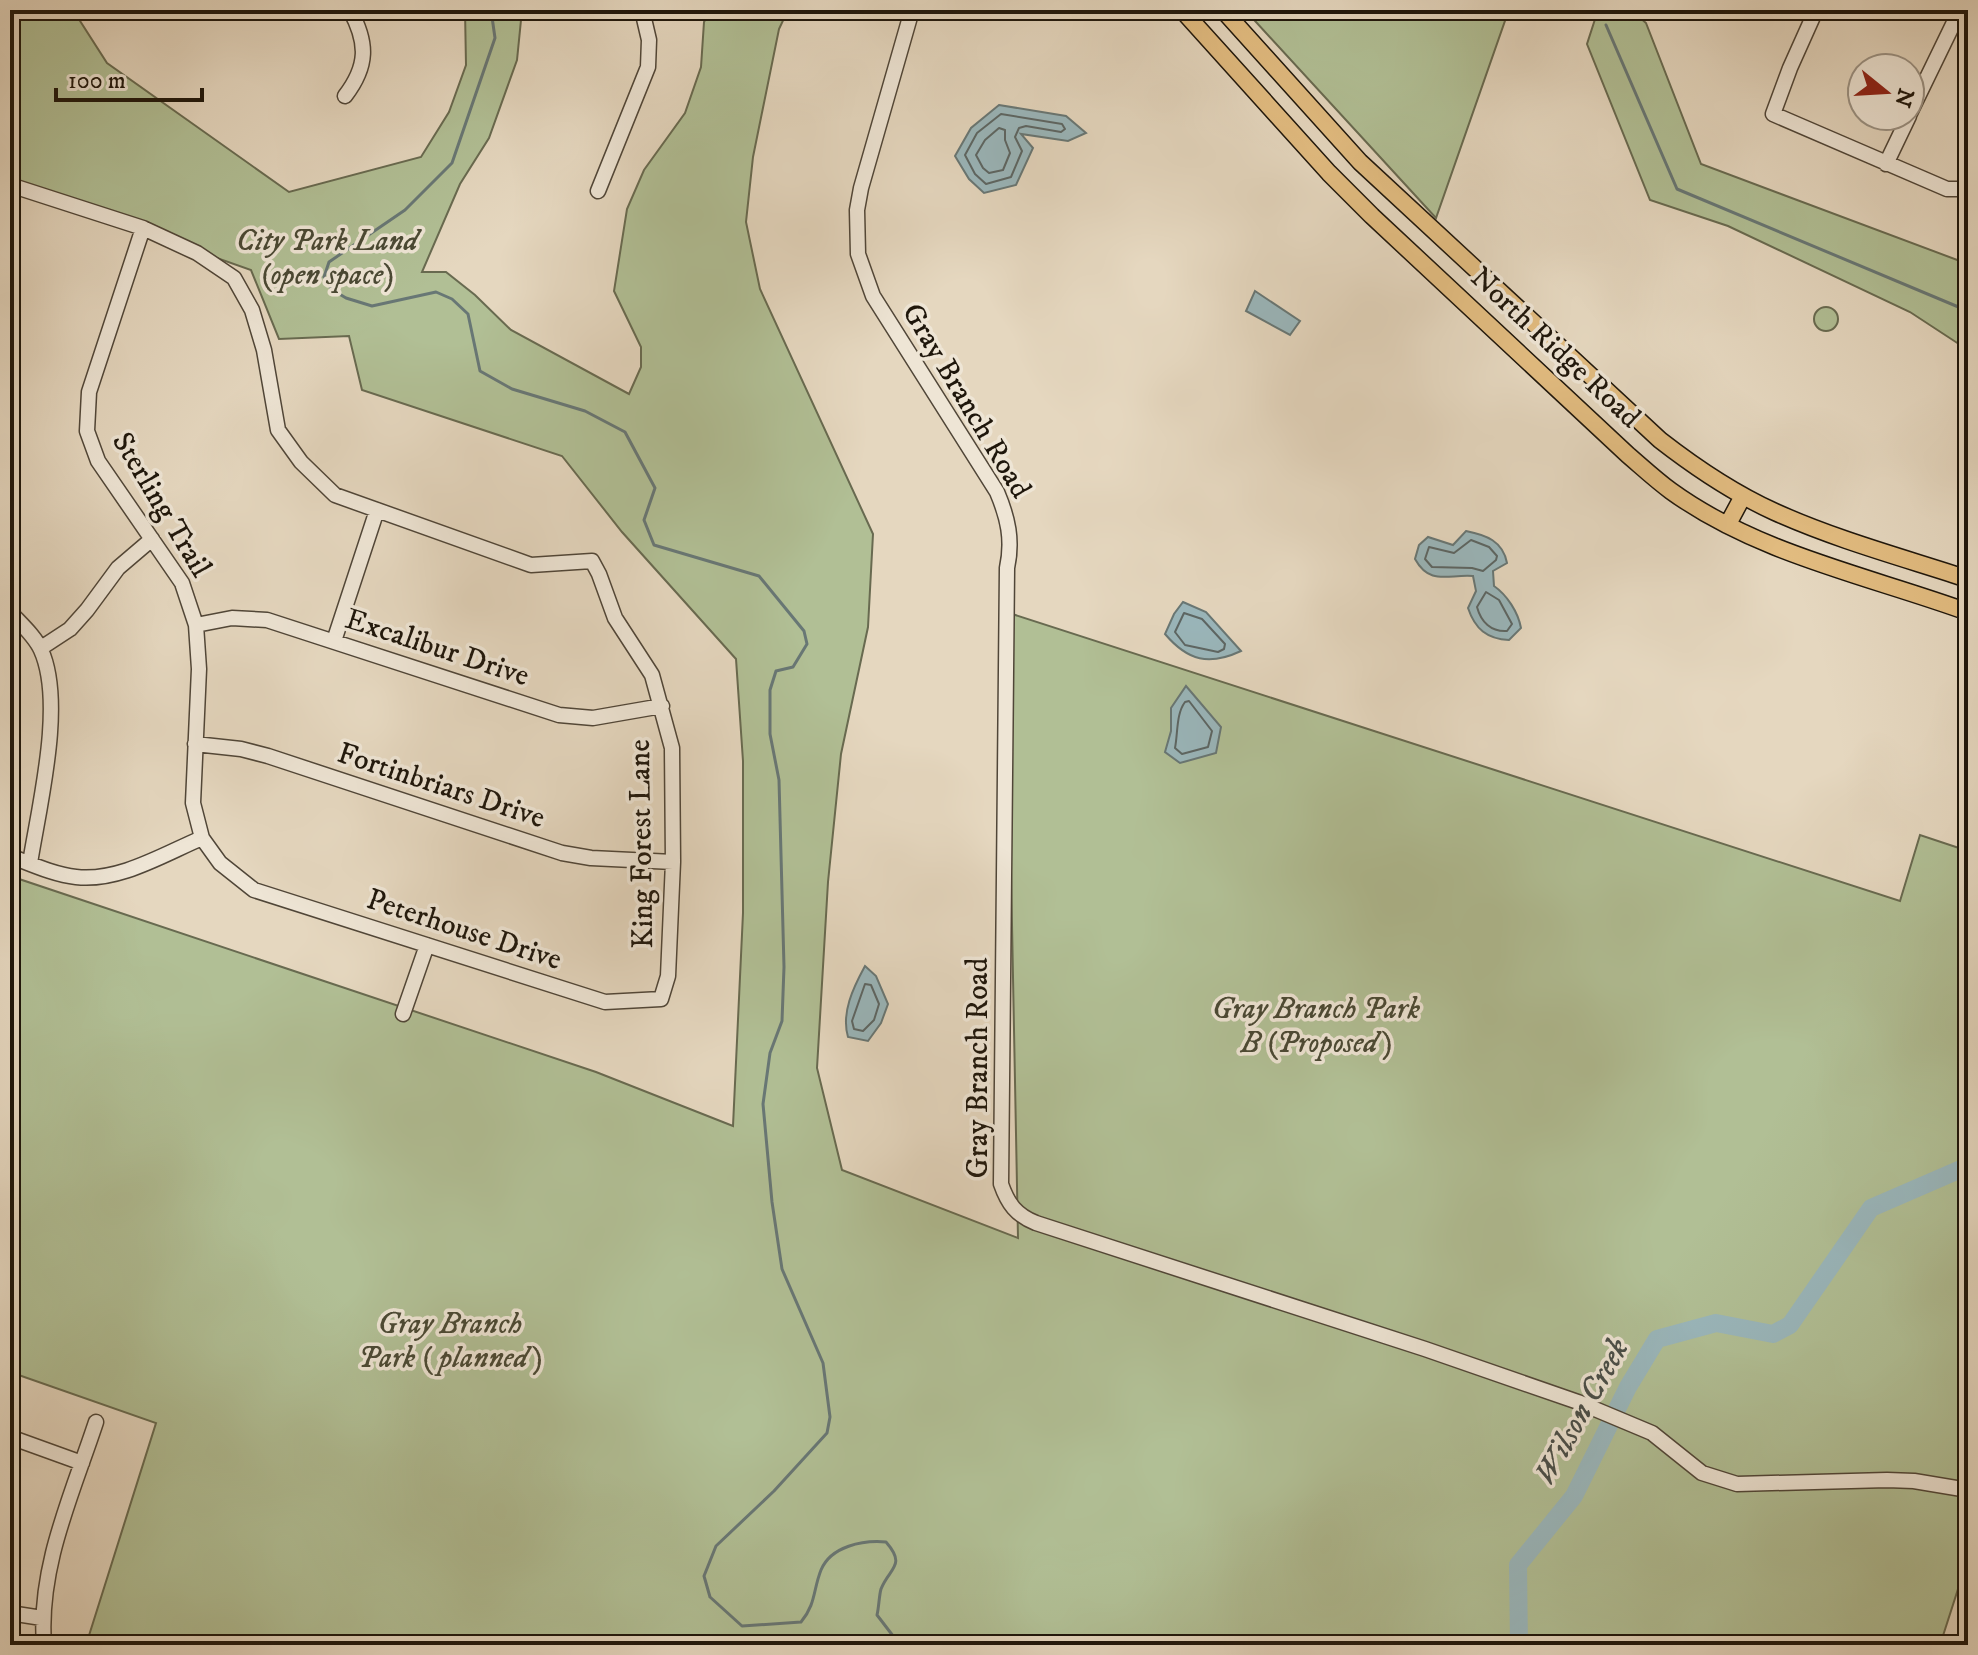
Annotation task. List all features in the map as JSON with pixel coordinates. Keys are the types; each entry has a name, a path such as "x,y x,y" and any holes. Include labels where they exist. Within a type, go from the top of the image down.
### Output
{"main road":[{"name":"North Ridge Road","path":"1182,10 1329,173 1372,216 1628,455 1671,491 1780,549 1968,612"},
{"name":"North Ridge Road","path":"1223,10 1360,162 1660,440 1696,468 1777,513 1968,579"},
{"path":"1728,524 1743,496"}],"street":[{"path":"345,96 362,71 364,53 361,35 350,10"},
{"path":"598,191 648,67 649,40 642,10"},
{"name":"Gray Branch Road","path":"912,10 861,188 856,232 858,254 873,296 997,492 1006,513 1010,535 1007,568 1001,1184 1016,1213 1036,1223 1578,1402 1652,1433 1702,1473 1737,1484 1887,1480 1968,1490"},
{"path":"1816,10 1773,114 1947,189 1968,189"},
{"path":"1926,80 1960,10"},
{"path":"1886,164 1901,132"},
{"path":"10,185 143,228 197,253 234,278 252,310 264,350 278,430 301,462 335,495 377,510 334,641"},
{"name":"Sterling Trail","path":"143,228 89,392 87,431 98,461 182,583 196,625 199,669 193,803 202,838 220,863 254,890"},
{"name":"King Forest Lane","path":"377,510 531,565 592,561 615,618 652,675 672,748 673,862 668,976 661,999"},
{"path":"41,648 70,629 118,568 152,539"},
{"path":"10,612 41,648 49,674 50,730 30,863"},
{"name":"Excalibur Drive","path":"196,625 232,618 267,620 559,715 593,718 662,706"},
{"name":"Fortinbriars Drive","path":"195,744 241,749 268,756 562,853 591,858 673,862"},
{"path":"10,856 74,877 99,878 202,838"},
{"name":"Peterhouse Drive","path":"254,890 605,1002 661,999"},
{"path":"403,1014 427,945"},
{"path":"44,1645 42,1618 46,1581 57,1533 96,1422"},
{"path":"10,1437 82,1463"},
{"path":"10,1613 42,1618"}],"green space":[{"path":"10,10 73,10 107,63 289,192 421,157 449,112 466,65 465,10 522,10 517,60 489,138 460,184 422,272 446,272 511,330 629,394 641,367 641,347 614,291 627,209 644,170 685,113 701,67 704,22 710,10 788,10 779,29 753,157 746,222 760,289 873,534 868,627 841,754 828,882 817,1068 842,1170 1018,1238 1006,612 1900,901 1920,835 1968,851 1968,1558 1940,1645 86,1645 156,1423 10,1372 10,876 596,1072 733,1126 743,913 743,761 736,659 622,532 562,456 362,390 349,336 279,339 251,270 10,185"},
{"path":"1245,10 1493,10 1507,15 1436,218"},
{"path":"1598,10 1631,10 1646,23 1701,164 1968,264 1968,350 1910,312 1728,226 1650,200 1587,44"},
{"path":"1826,307 1835,310 1838,319 1835,328 1826,331 1817,328 1814,319 1817,310"}],"water":[{"path":"999,105 1066,116 1086,133 1068,141 1021,134 1033,148 1016,185 984,193 969,179 955,156 971,128"},
{"path":"1255,291 1300,321 1290,335 1246,311"},
{"path":"1466,531 1492,540 1505,555 1507,563 1493,571 1494,586 1511,604 1521,628 1509,640 1488,635 1474,622 1468,608 1476,591 1473,576 1433,576 1415,559 1419,545 1428,537 1453,545"},
{"path":"1183,602 1206,612 1241,651 1209,659 1182,650 1165,634"},
{"path":"1186,686 1221,727 1216,753 1180,763 1165,752 1171,731 1171,708"},
{"path":"865,966 876,976 888,1004 881,1023 868,1041 848,1037 846,1028 849,1001"}],"waterway":[{"path":"491,10 495,38 452,163 405,210 329,262 324,277 331,289 346,298 372,306 436,292 452,299 468,314 480,371 512,389 585,411 625,432 655,488 644,520 654,545 759,576 804,631 807,644 793,667 776,671 770,690 770,734 779,780 784,967 782,1021 770,1053 763,1104 782,1269 823,1363 830,1417 827,1433 774,1491 716,1546 704,1576 710,1597 742,1626 801,1622 812,1603 821,1570 832,1555 849,1546 886,1542 896,1562 881,1589 877,1615 900,1645"},
{"path":"1606,25 1677,189 1968,311"},
{"name":"Wilson Creek","path":"1519,1645 1518,1565 1574,1496 1628,1387 1657,1339 1716,1323 1773,1334 1790,1325 1871,1208 1961,1169 1968,1169"},
{"path":"943,1645 971,1637 987,1645"}],"park label":[{"name":"City Park Land (open space)","path":"327,258"},
{"name":"Gray Branch Park B (Proposed)","path":"1316,1026"},
{"name":"Gray Branch Park (planned)","path":"450,1341"}]}
